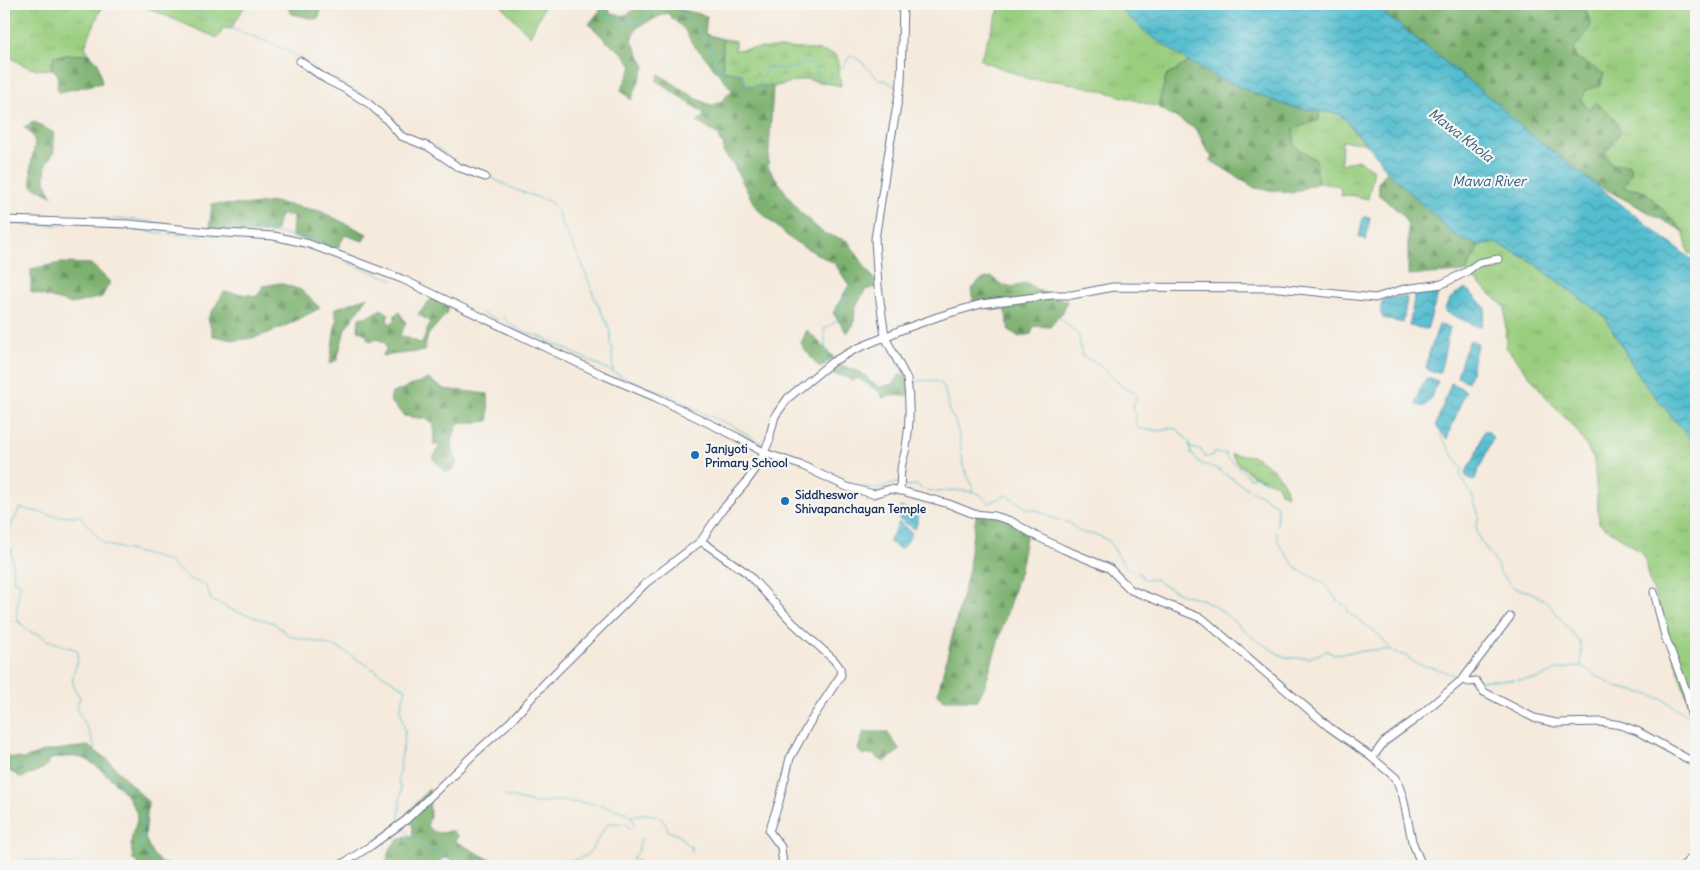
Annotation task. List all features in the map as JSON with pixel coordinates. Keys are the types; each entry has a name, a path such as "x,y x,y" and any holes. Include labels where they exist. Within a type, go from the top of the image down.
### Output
{"street":[{"path":"900,491 901,469 908,426 908,383 885,337 878,286 875,239 901,83 903,4"},
{"path":"300,60 327,80 368,103 401,136 429,147 458,167 485,178"},
{"path":"4,220 129,224 274,236 309,244 402,279 603,376 655,398 737,437 765,453 802,466 847,487 873,494 890,489 900,491 949,504 974,514 1011,520 1036,536 1109,568 1131,590 1204,618 1329,727 1396,778 1403,797 1412,841 1422,866"},
{"path":"340,866 406,820 460,766 511,721 544,684 646,583 700,541 722,510 744,485 765,453 775,416 788,398 832,362 856,349 940,316 981,304 1052,295 1072,295 1113,288 1279,288 1375,298 1404,290 1442,284 1466,272 1478,263 1498,259"},
{"path":"700,541 747,573 793,624 834,660 840,668 841,675 810,722 790,758 779,802 769,831 781,847 783,866"},
{"path":"1654,592 1665,636 1687,693 1696,738"},
{"path":"1372,758 1384,742 1413,721 1463,679 1510,616"},
{"path":"1463,679 1469,682 1476,681 1484,692 1534,718 1556,723 1602,722 1620,725 1696,761"},
{"path":"1683,866 1696,853"}],"green space":[{"path":"652,3 673,4 679,9 707,16 705,34 723,39 723,70 742,74 747,86 773,87 768,167 798,210 823,233 848,241 878,286 865,290 855,309 854,324 847,333 833,313 849,285 835,264 792,240 756,208 733,164 723,152 724,144 720,142 719,135 697,122 705,114 657,81 659,74 695,98 713,106 723,100 732,90 693,45 685,30 667,13 636,29 632,41 645,67 631,100 621,90 632,67 624,54 606,41 589,24 605,4 609,4 610,12 621,15 628,14 642,4"},
{"path":"4,4 103,4 85,46 89,54 54,56 51,69 44,70 27,67 4,53"},
{"path":"139,4 246,4 231,29 222,28 221,34 217,38"},
{"path":"285,4 321,4 319,18 314,19 292,14"},
{"path":"500,4 545,4 530,36"},
{"path":"1001,4 1115,4 1148,34 1189,62 1166,76 1158,107 1096,89 1058,81 1029,79 980,60"},
{"path":"1368,4 1582,4 1589,18 1590,27 1574,48 1576,57 1604,74 1600,86 1585,90 1581,100 1588,109 1597,103 1615,119 1621,132 1605,152 1611,165 1628,164 1632,171 1623,187 1646,192 1683,231 1594,183 1522,128 1500,106 1383,12"},
{"path":"1582,4 1696,4 1696,252 1689,254 1683,231 1646,192 1623,187 1632,171 1628,164 1611,165 1605,152 1614,143 1581,100 1585,90 1574,48 1587,32 1590,23"},
{"path":"723,39 735,41 735,50 758,48 802,49 816,50 837,56 841,86 805,79 773,87 747,86 742,74 723,70"},
{"path":"89,54 98,62 102,83 59,92 57,87 58,74 51,69 54,56"},
{"path":"1189,62 1222,80 1287,106 1319,111 1319,120 1293,129 1295,146 1316,160 1318,183 1292,193 1255,188 1210,160 1212,157 1197,130 1158,107 1166,76"},
{"path":"1319,111 1340,114 1365,143 1342,141 1341,164 1358,160 1374,170 1368,199 1350,195 1341,196 1340,186 1318,183 1316,160 1295,146 1293,129 1319,120"},
{"path":"34,122 54,133 54,152 46,164 45,181 52,196 32,186 31,166 35,145 33,136 24,127"},
{"path":"1387,171 1458,238 1479,245 1466,272 1408,275 1408,226 1403,215 1379,195 1378,183"},
{"path":"274,202 320,211 367,234 363,241 345,235 336,251 312,241 292,237 293,215 280,215 275,233 209,232 212,204 251,205"},
{"path":"1496,243 1528,259 1605,317 1633,366 1649,389 1696,446 1696,727 1649,580 1643,553 1599,523 1594,460 1578,432 1548,399 1506,347 1505,307 1466,272 1479,245"},
{"path":"61,263 91,264 110,282 102,297 72,304 31,292 31,269"},
{"path":"993,277 1001,284 1009,287 1028,283 1037,290 1067,301 1063,312 1050,327 1034,326 1031,334 1019,337 1009,330 1005,309 992,310 973,299 971,289 981,280"},
{"path":"280,283 301,290 320,308 269,333 247,339 231,340 213,336 208,318 224,292 258,296 263,286"},
{"path":"368,297 345,329 337,360 330,364 337,320 334,309"},
{"path":"431,299 449,306 446,314 428,335 424,351 382,356 386,350 386,344 379,340 371,341 367,339 367,335 358,330 359,318 372,315 381,309 389,314 387,320 390,324 395,320 395,315 399,312 406,323 399,337 403,336 422,344 430,322 418,314"},
{"path":"807,330 834,357 820,368 801,343"},
{"path":"838,364 860,372 869,381 880,387 894,384 899,375 908,377 914,388 906,396 891,395 882,398 881,393 858,378 852,381 846,377 825,372"},
{"path":"428,379 444,389 488,394 489,421 458,424 452,444 457,464 452,470 446,472 433,459 440,445 434,445 434,425 426,419 404,416 390,401 392,393"},
{"path":"1231,454 1253,456 1265,463 1280,477 1287,495 1280,492 1277,484 1252,475 1237,463"},
{"path":"977,511 1006,517 1028,526 1020,570 984,688 977,700 943,700 938,693 969,569"},
{"path":"864,732 887,732 900,750 884,762 872,754 862,755 858,749"},
{"path":"88,746 108,760 148,802 145,838 152,853 161,863 175,866 140,866 133,859 131,842 137,820 136,811 117,785 92,763 85,759 72,757 51,759 44,768 22,778 4,768 4,756 24,759 46,751"},
{"path":"429,789 430,817 427,826 439,833 452,830 458,836 455,841 494,862 496,866 468,866 446,858 441,859 438,866 386,866 389,851 394,844 406,836 412,838 413,827 406,815"}],"water":[{"name":"Mawa River","path":"1115,4 1368,4 1383,12 1500,106 1522,128 1696,263 1696,446 1649,389 1633,366 1605,317 1528,259 1496,243 1479,245 1458,238 1387,171 1378,157 1340,114 1287,106 1222,80 1189,62 1148,34"},
{"path":"1363,217 1370,217 1366,240 1359,237"},
{"path":"1466,288 1486,308 1482,325 1478,327 1444,311 1452,297"},
{"path":"1432,291 1438,294 1427,329 1409,326 1415,294"},
{"path":"1384,298 1407,298 1403,323 1383,318 1381,308"},
{"path":"1439,325 1450,327 1440,373 1432,372 1426,368"},
{"path":"1470,340 1478,343 1468,382 1457,377"},
{"path":"1426,378 1438,381 1430,400 1424,407 1416,403"},
{"path":"1451,383 1465,390 1465,392 1447,439 1436,424"},
{"path":"1484,431 1488,431 1493,438 1474,481 1466,476 1465,473 1477,453"},
{"path":"900,507 919,513 915,529 899,519"},
{"path":"899,522 912,533 906,544 900,549 889,542"}],"waterway":[{"path":"187,4 214,21 286,50 300,58"},
{"path":"602,4 602,13 615,20 639,22 655,8 670,4"},
{"path":"673,4 710,45 717,67 742,74 747,86 758,85 765,74 766,68 790,69 806,63 814,66 818,80 829,79 838,73 851,55 862,62 879,80 885,80 894,85"},
{"path":"326,75 367,98 387,113 409,136"},
{"path":"434,146 447,155"},
{"path":"458,163 466,166"},
{"path":"488,176 516,190 548,201 553,205 582,263 595,299 608,325 611,335 610,343 613,349 613,372"},
{"path":"78,219 130,219 166,224"},
{"path":"4,224 58,225"},
{"path":"100,227 204,237"},
{"path":"211,229 258,229 318,241 399,274"},
{"path":"213,236 224,236"},
{"path":"243,237 313,249"},
{"path":"349,263 394,280"},
{"path":"405,277 422,285"},
{"path":"827,362 824,329 838,320 849,285"},
{"path":"452,306 468,316"},
{"path":"482,313 497,320"},
{"path":"503,317 520,330 539,336 621,376 668,395 733,426 762,444"},
{"path":"1059,317 1079,336 1082,356 1097,363 1123,387 1137,394 1133,408 1136,416 1135,423 1139,429 1163,431 1169,428 1177,429 1189,442 1191,453 1201,464 1216,468 1277,505 1277,526"},
{"path":"830,368 832,370 853,372 869,384 877,387 885,388 898,384 905,386"},
{"path":"911,385 922,380 941,383 959,434 963,465 974,491"},
{"path":"1440,435 1463,470 1459,473 1472,495 1479,516 1476,527 1480,540 1497,564 1499,572 1514,588 1531,592 1548,603 1581,644 1581,666"},
{"path":"1191,448 1201,450 1205,457 1212,456 1214,452 1226,453 1226,457 1250,478 1256,477 1266,482"},
{"path":"770,449 778,454"},
{"path":"828,474 867,488 879,488 899,483"},
{"path":"904,486 917,485 922,489 937,492 953,490 974,492 981,495 988,503 1007,495 1030,510 1037,510 1055,519 1070,523 1080,532 1100,536 1109,541 1128,569 1139,573 1145,580 1156,579 1161,584 1182,594 1203,600 1219,609 1256,640 1284,657 1309,658 1327,651 1333,654 1388,650 1406,656 1417,664 1435,668 1459,677"},
{"path":"5,551 11,526 20,508 55,516 80,516 104,544 166,560 191,580 206,585 211,600 232,610 274,623 290,636 337,647 406,689 400,709 405,732 398,780 401,789 399,819"},
{"path":"1276,531 1279,544 1297,569 1324,583 1337,600 1347,607 1348,612 1379,635 1391,650"},
{"path":"4,550 11,548 14,581 19,582 20,585 16,616 21,623"},
{"path":"4,620 17,621 32,633 39,634 47,640 77,650 78,658 73,675 73,683 80,698 76,708 92,738 96,758"},
{"path":"1518,680 1537,679 1557,670 1581,666 1616,687 1664,700 1688,716"},
{"path":"1479,680 1514,680"},
{"path":"4,759 20,768 49,755 80,752 96,759 142,805 141,848 156,866"},
{"path":"505,796 534,803 558,801 598,804 625,812 632,817 635,826"},
{"path":"632,816 649,814 659,817 663,820 668,831 679,835 688,846 691,846 692,853"},
{"path":"546,866 552,861 576,860 583,857 593,847 609,823 627,824 631,829"},
{"path":"405,830 427,848 471,866"},
{"path":"642,838 639,851 632,858 646,866"},
{"path":"20,861 38,861 77,866"}],"place":[{"name":"Janjyoti Primary School","path":"695,455"},
{"name":"Siddheswor Shivapanchayan Temple","path":"785,501"}],"water label":[{"name":"Mawa Khola","path":"1461,135"}]}
